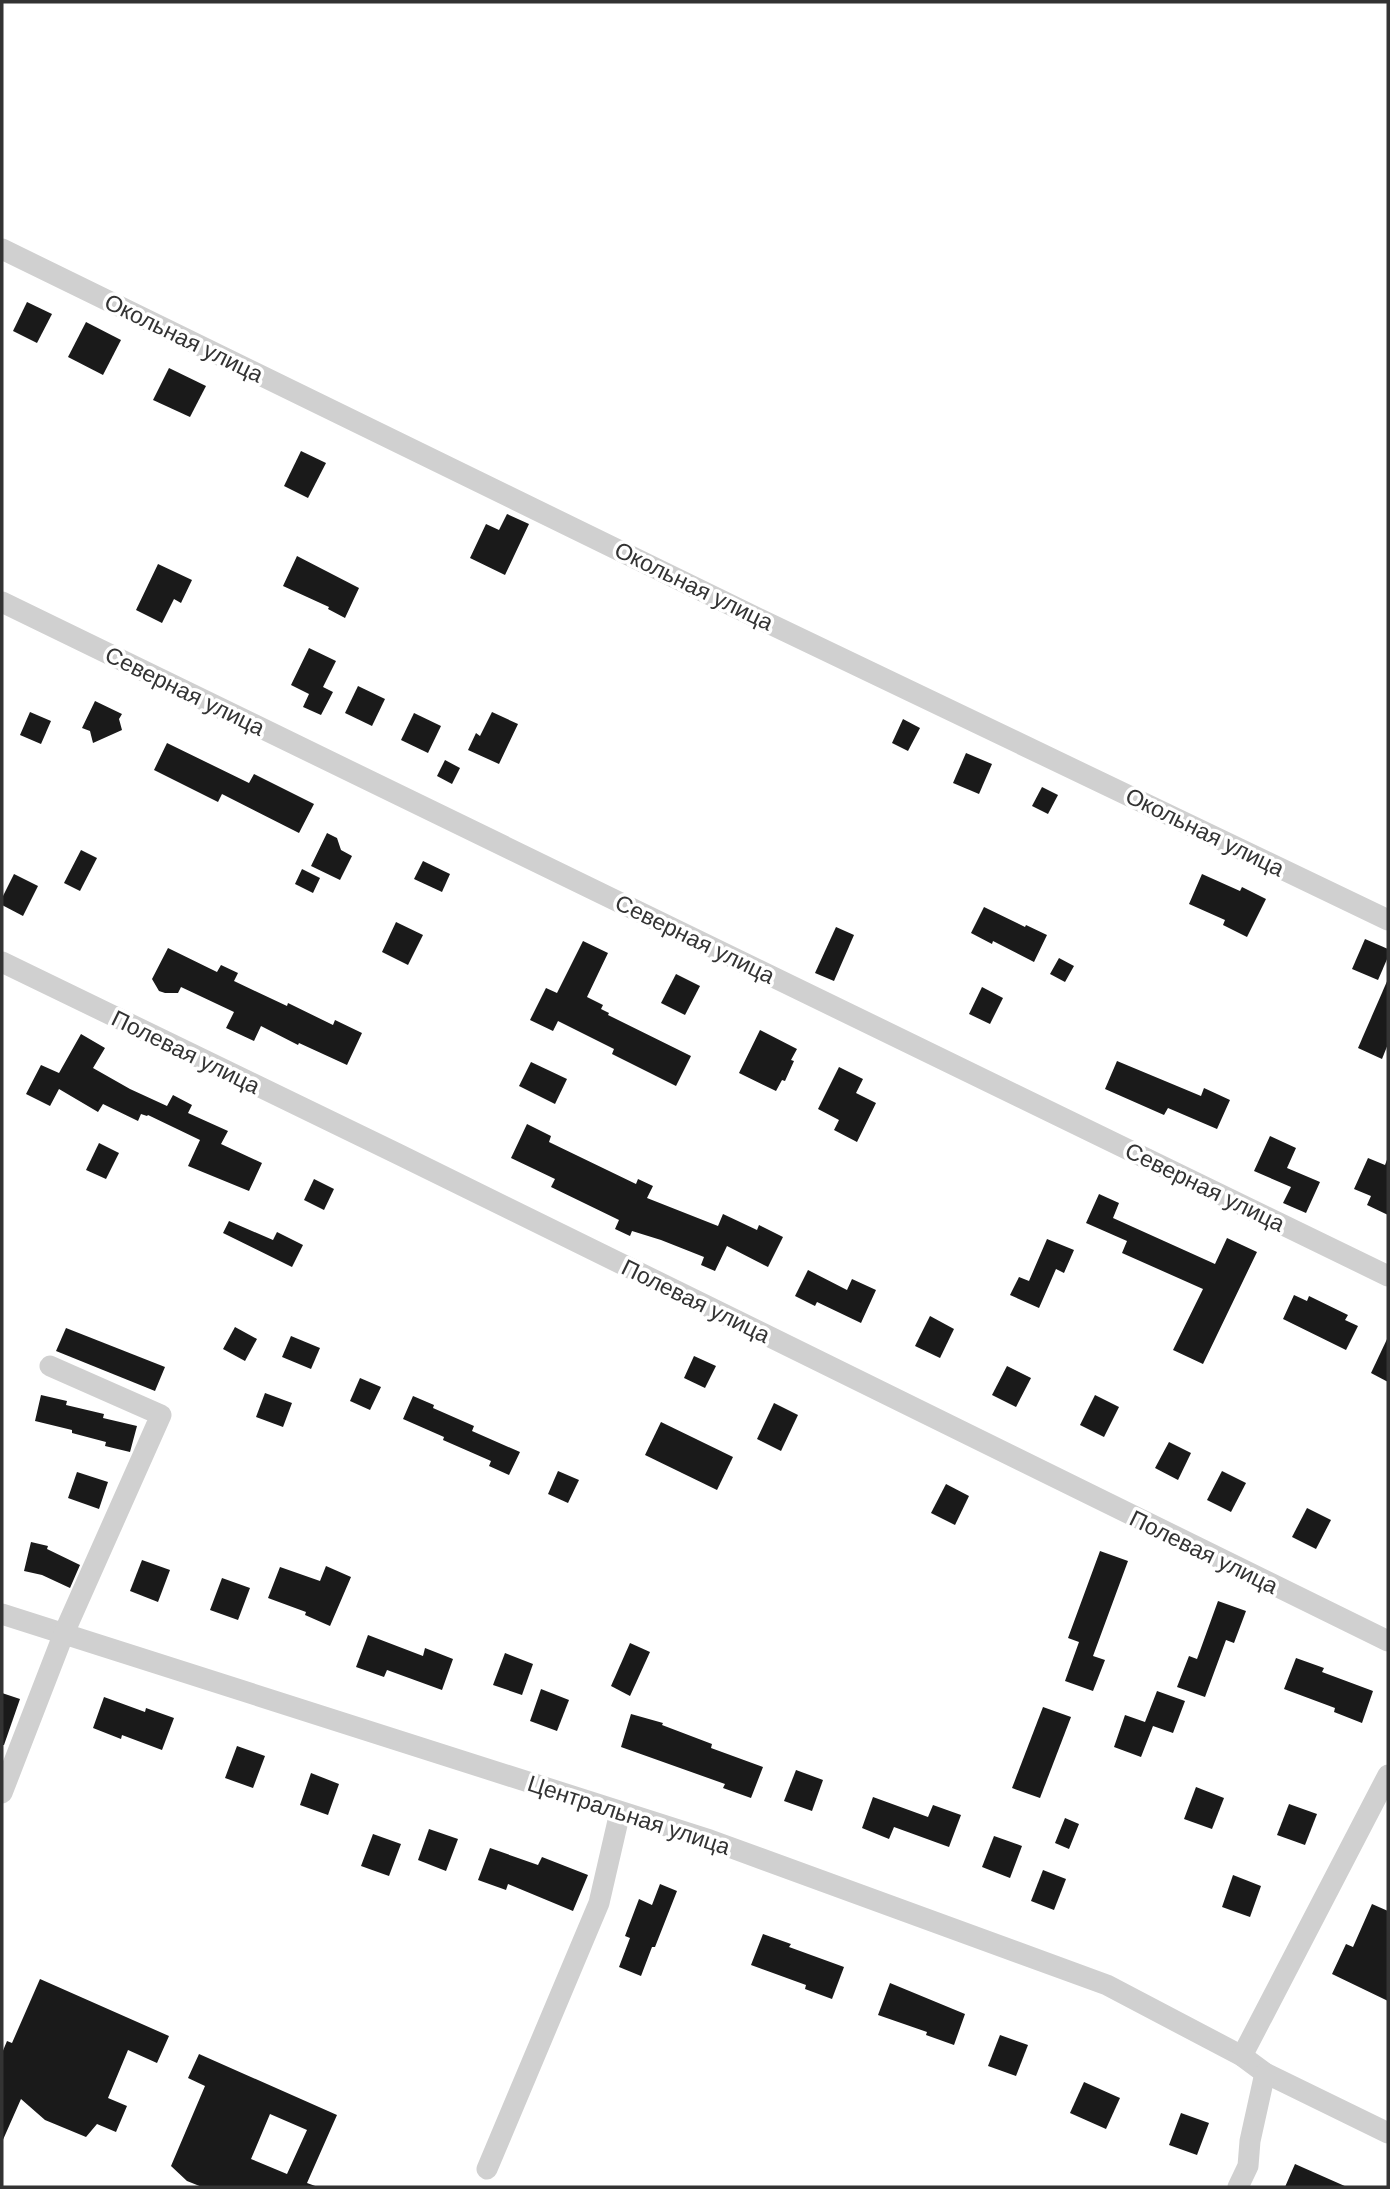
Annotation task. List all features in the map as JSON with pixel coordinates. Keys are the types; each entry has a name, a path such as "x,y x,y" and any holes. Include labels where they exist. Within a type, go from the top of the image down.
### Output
{"street":[{"name":"Окольная улица","path":"2,249 741,610 1388,920"},
{"name":"Северная улица","path":"2,602 1388,1276"},
{"name":"Полевая улица","path":"2,962 1388,1642"},
{"path":"2,1793 64,1633 161,1415 50,1366"},
{"name":"Центральная улица","path":"2,1614 710,1840 1107,1985 1242,2056 1265,2073 1388,2133"},
{"path":"1242,2056 1385,1788"},
{"path":"487,2169 598,1902 620,1812"},
{"path":"1238,2187 1248,2166 1250,2141 1265,2073"}],"building":[{"path":"27,302 52,314 37,343 13,331"},
{"path":"86,322 121,340 103,375 68,357"},
{"path":"169,368 206,386 190,417 153,400"},
{"path":"301,451 326,463 308,498 284,486"},
{"path":"507,514 529,524 505,575 470,558 486,524 499,530"},
{"path":"297,556 359,588 345,618 328,609 329,607 283,586"},
{"path":"158,564 192,580 181,603 174,599 162,623 136,610"},
{"path":"309,648 336,661 323,687 333,692 321,715 303,707 309,694 291,685"},
{"path":"358,686 385,699 372,726 345,713"},
{"path":"95,701 122,714 119,719 122,730 93,743 90,731 82,728"},
{"path":"30,712 51,721 41,744 20,735"},
{"path":"492,712 518,724 499,764 468,750 476,733 480,736"},
{"path":"414,713 441,726 428,753 401,740"},
{"path":"903,719 920,728 908,751 892,743"},
{"path":"167,743 249,783 254,774 314,804 299,833 222,794 218,802 154,770"},
{"path":"966,753 992,764 979,794 953,783"},
{"path":"445,760 460,768 452,784 437,776"},
{"path":"1042,787 1058,795 1048,814 1032,806"},
{"path":"327,833 337,838 341,850 352,856 340,880 311,866"},
{"path":"81,850 97,858 80,891 64,883"},
{"path":"423,861 450,874 442,892 414,879"},
{"path":"302,869 320,878 313,893 295,884"},
{"path":"14,874 38,886 23,916 2,905 2,898"},
{"path":"1202,874 1240,891 1242,887 1266,899 1247,937 1223,925 1225,920 1189,904"},
{"path":"984,907 1047,935 1034,962 971,933"},
{"path":"396,922 423,935 408,965 382,952"},
{"path":"836,927 854,935 834,981 815,973"},
{"path":"1365,939 1388,949 1388,957 1378,980 1352,969"},
{"path":"583,941 608,953 587,997 603,1005 601,1009 609,1013 608,1015 691,1056 676,1086 612,1054 614,1049 558,1021 553,1031 530,1020 546,988 557,993"},
{"path":"168,948 217,972 221,965 238,973 234,981 333,1025 335,1020 362,1033 347,1065 261,1026 254,1041 226,1028 234,1012 181,987 178,993 159,991 152,979"},
{"path":"1059,958 1074,966 1065,982 1050,974"},
{"path":"676,974 700,986 685,1015 661,1003"},
{"path":"1388,979 1388,1044 1382,1059 1358,1048"},
{"path":"982,987 1003,998 990,1024 969,1014"},
{"path":"760,1030 797,1049 785,1081 782,1080 776,1091 739,1073"},
{"path":"81,1034 105,1048 93,1068 167,1106 173,1095 192,1105 188,1113 228,1131 221,1144 262,1163 249,1191 188,1166 200,1140 148,1115 141,1114 138,1121 103,1104 98,1112 59,1089 50,1106 26,1094 41,1065 59,1073"},
{"path":"1117,1061 1201,1096 1204,1088 1230,1100 1217,1129 1168,1108 1164,1115 1105,1089"},
{"path":"531,1062 567,1079 555,1104 519,1086"},
{"path":"839,1067 863,1079 856,1093 876,1103 857,1142 834,1130 839,1120 818,1109"},
{"path":"527,1124 551,1136 549,1142 636,1184 638,1179 653,1186 647,1198 718,1226 723,1214 757,1230 759,1225 783,1237 768,1267 727,1246 715,1271 701,1265 704,1257 661,1240 632,1231 630,1236 615,1229 619,1220 551,1187 555,1179 511,1158"},
{"path":"1270,1136 1296,1148 1287,1168 1320,1182 1306,1213 1283,1203 1291,1187 1254,1171"},
{"path":"99,1143 119,1153 106,1179 86,1170"},
{"path":"1388,1157 1388,1215 1367,1205 1371,1196 1354,1189 1368,1158 1385,1165"},
{"path":"314,1179 334,1189 324,1210 304,1200"},
{"path":"1099,1194 1119,1203 1113,1218 1215,1264 1227,1238 1257,1252 1203,1364 1173,1350 1203,1289 1122,1253 1127,1241 1086,1223"},
{"path":"229,1221 273,1240 277,1232 303,1245 292,1267 223,1233"},
{"path":"1047,1239 1074,1250 1064,1273 1056,1269 1039,1308 1010,1295 1019,1277 1029,1281"},
{"path":"808,1270 847,1290 852,1279 876,1290 861,1323 817,1302 815,1306 795,1296"},
{"path":"1294,1295 1307,1301 1309,1296 1348,1315 1345,1320 1358,1326 1346,1350 1283,1319"},
{"path":"930,1316 954,1329 940,1358 915,1346"},
{"path":"235,1327 257,1339 245,1361 223,1349"},
{"path":"66,1328 165,1367 155,1391 56,1351"},
{"path":"291,1336 320,1348 311,1369 282,1357"},
{"path":"1388,1337 1388,1382 1371,1373"},
{"path":"694,1356 716,1366 705,1388 684,1378"},
{"path":"1007,1366 1031,1378 1016,1407 992,1395"},
{"path":"360,1378 381,1387 370,1410 350,1401"},
{"path":"265,1393 292,1403 283,1427 256,1417"},
{"path":"41,1395 67,1401 66,1405 104,1414 103,1418 137,1426 130,1452 105,1446 106,1442 72,1433 72,1430 35,1421"},
{"path":"1095,1395 1119,1407 1104,1437 1080,1425"},
{"path":"413,1396 474,1426 472,1431 520,1452 509,1475 489,1466 491,1461 403,1419"},
{"path":"774,1403 798,1415 781,1451 757,1439"},
{"path":"661,1422 733,1457 717,1490 645,1455"},
{"path":"1169,1442 1191,1453 1178,1480 1155,1468"},
{"path":"558,1471 579,1480 568,1503 548,1494"},
{"path":"1222,1471 1246,1483 1231,1512 1207,1500"},
{"path":"77,1472 108,1482 99,1509 68,1498"},
{"path":"946,1484 969,1496 955,1525 931,1513"},
{"path":"1307,1508 1331,1520 1316,1549 1292,1537"},
{"path":"31,1542 48,1546 47,1549 80,1565 70,1588 42,1575 24,1571"},
{"path":"1100,1551 1128,1561 1093,1656 1105,1660 1093,1691 1065,1681 1079,1642 1068,1638"},
{"path":"142,1560 170,1570 158,1602 130,1591"},
{"path":"326,1566 351,1577 330,1626 305,1615 306,1612 268,1598 280,1567 320,1581"},
{"path":"222,1578 250,1588 238,1620 210,1610"},
{"path":"1218,1601 1246,1611 1234,1643 1226,1640 1205,1697 1177,1687 1189,1656 1197,1659"},
{"path":"368,1635 423,1656 425,1648 453,1659 442,1690 387,1670 384,1677 356,1667"},
{"path":"630,1643 650,1652 630,1696 611,1686"},
{"path":"505,1653 533,1664 522,1695 493,1685"},
{"path":"1296,1658 1324,1668 1322,1672 1373,1691 1362,1723 1334,1712 1335,1708 1284,1689"},
{"path":"541,1689 569,1700 557,1731 530,1721"},
{"path":"1157,1691 1185,1701 1173,1733 1153,1726 1141,1757 1114,1747 1125,1715 1145,1722"},
{"path":"2,1693 20,1699 4,1745 2,1745"},
{"path":"104,1697 145,1712 146,1708 174,1718 162,1750 122,1735 121,1739 93,1728"},
{"path":"1043,1707 1071,1717 1040,1798 1012,1788"},
{"path":"631,1714 663,1723 662,1725 712,1744 711,1748 763,1767 751,1798 723,1788 725,1784 621,1747"},
{"path":"237,1746 265,1756 253,1788 225,1778"},
{"path":"796,1770 823,1780 812,1811 784,1801"},
{"path":"311,1773 339,1784 328,1815 300,1805"},
{"path":"1196,1787 1224,1798 1212,1829 1184,1819"},
{"path":"873,1797 928,1817 933,1805 961,1815 949,1847 894,1827 889,1839 862,1828"},
{"path":"1289,1804 1317,1814 1305,1845 1277,1835"},
{"path":"1065,1818 1079,1824 1069,1849 1055,1843"},
{"path":"429,1829 458,1839 446,1871 418,1860"},
{"path":"373,1834 401,1844 389,1876 361,1866"},
{"path":"994,1836 1022,1846 1010,1878 982,1867"},
{"path":"490,1848 538,1865 542,1857 588,1875 573,1911 508,1884 506,1890 478,1880"},
{"path":"1043,1870 1066,1879 1054,1910 1031,1901"},
{"path":"1233,1875 1261,1886 1250,1917 1222,1907"},
{"path":"660,1884 677,1891 641,1976 619,1967 630,1938 625,1936 639,1899 652,1905"},
{"path":"1372,1904 1388,1911 1388,2001 1332,1974 1346,1944 1353,1947"},
{"path":"763,1934 791,1944 789,1947 844,1967 832,1999 805,1989 806,1985 751,1965"},
{"path":"40,1979 169,2036 157,2063 128,2050 108,2098 127,2106 116,2132 97,2124 86,2137 45,2120 21,2099 2,2142 2,2053 7,2041 12,2043"},
{"path":"890,1983 965,2014 954,2045 926,2035 927,2032 878,2015"},
{"path":"1000,2035 1028,2045 1016,2076 988,2066"},
{"path":"199,2054 337,2115 307,2183 318,2187 202,2187 187,2181 171,2166 205,2086 188,2078","holes":["270,2114 307,2130 287,2174 251,2159"]},
{"path":"1084,2082 1120,2098 1106,2129 1070,2113"},
{"path":"1181,2113 1209,2123 1197,2155 1169,2145"},
{"path":"1295,2164 1304,2168 1347,2187 1285,2187"}]}
